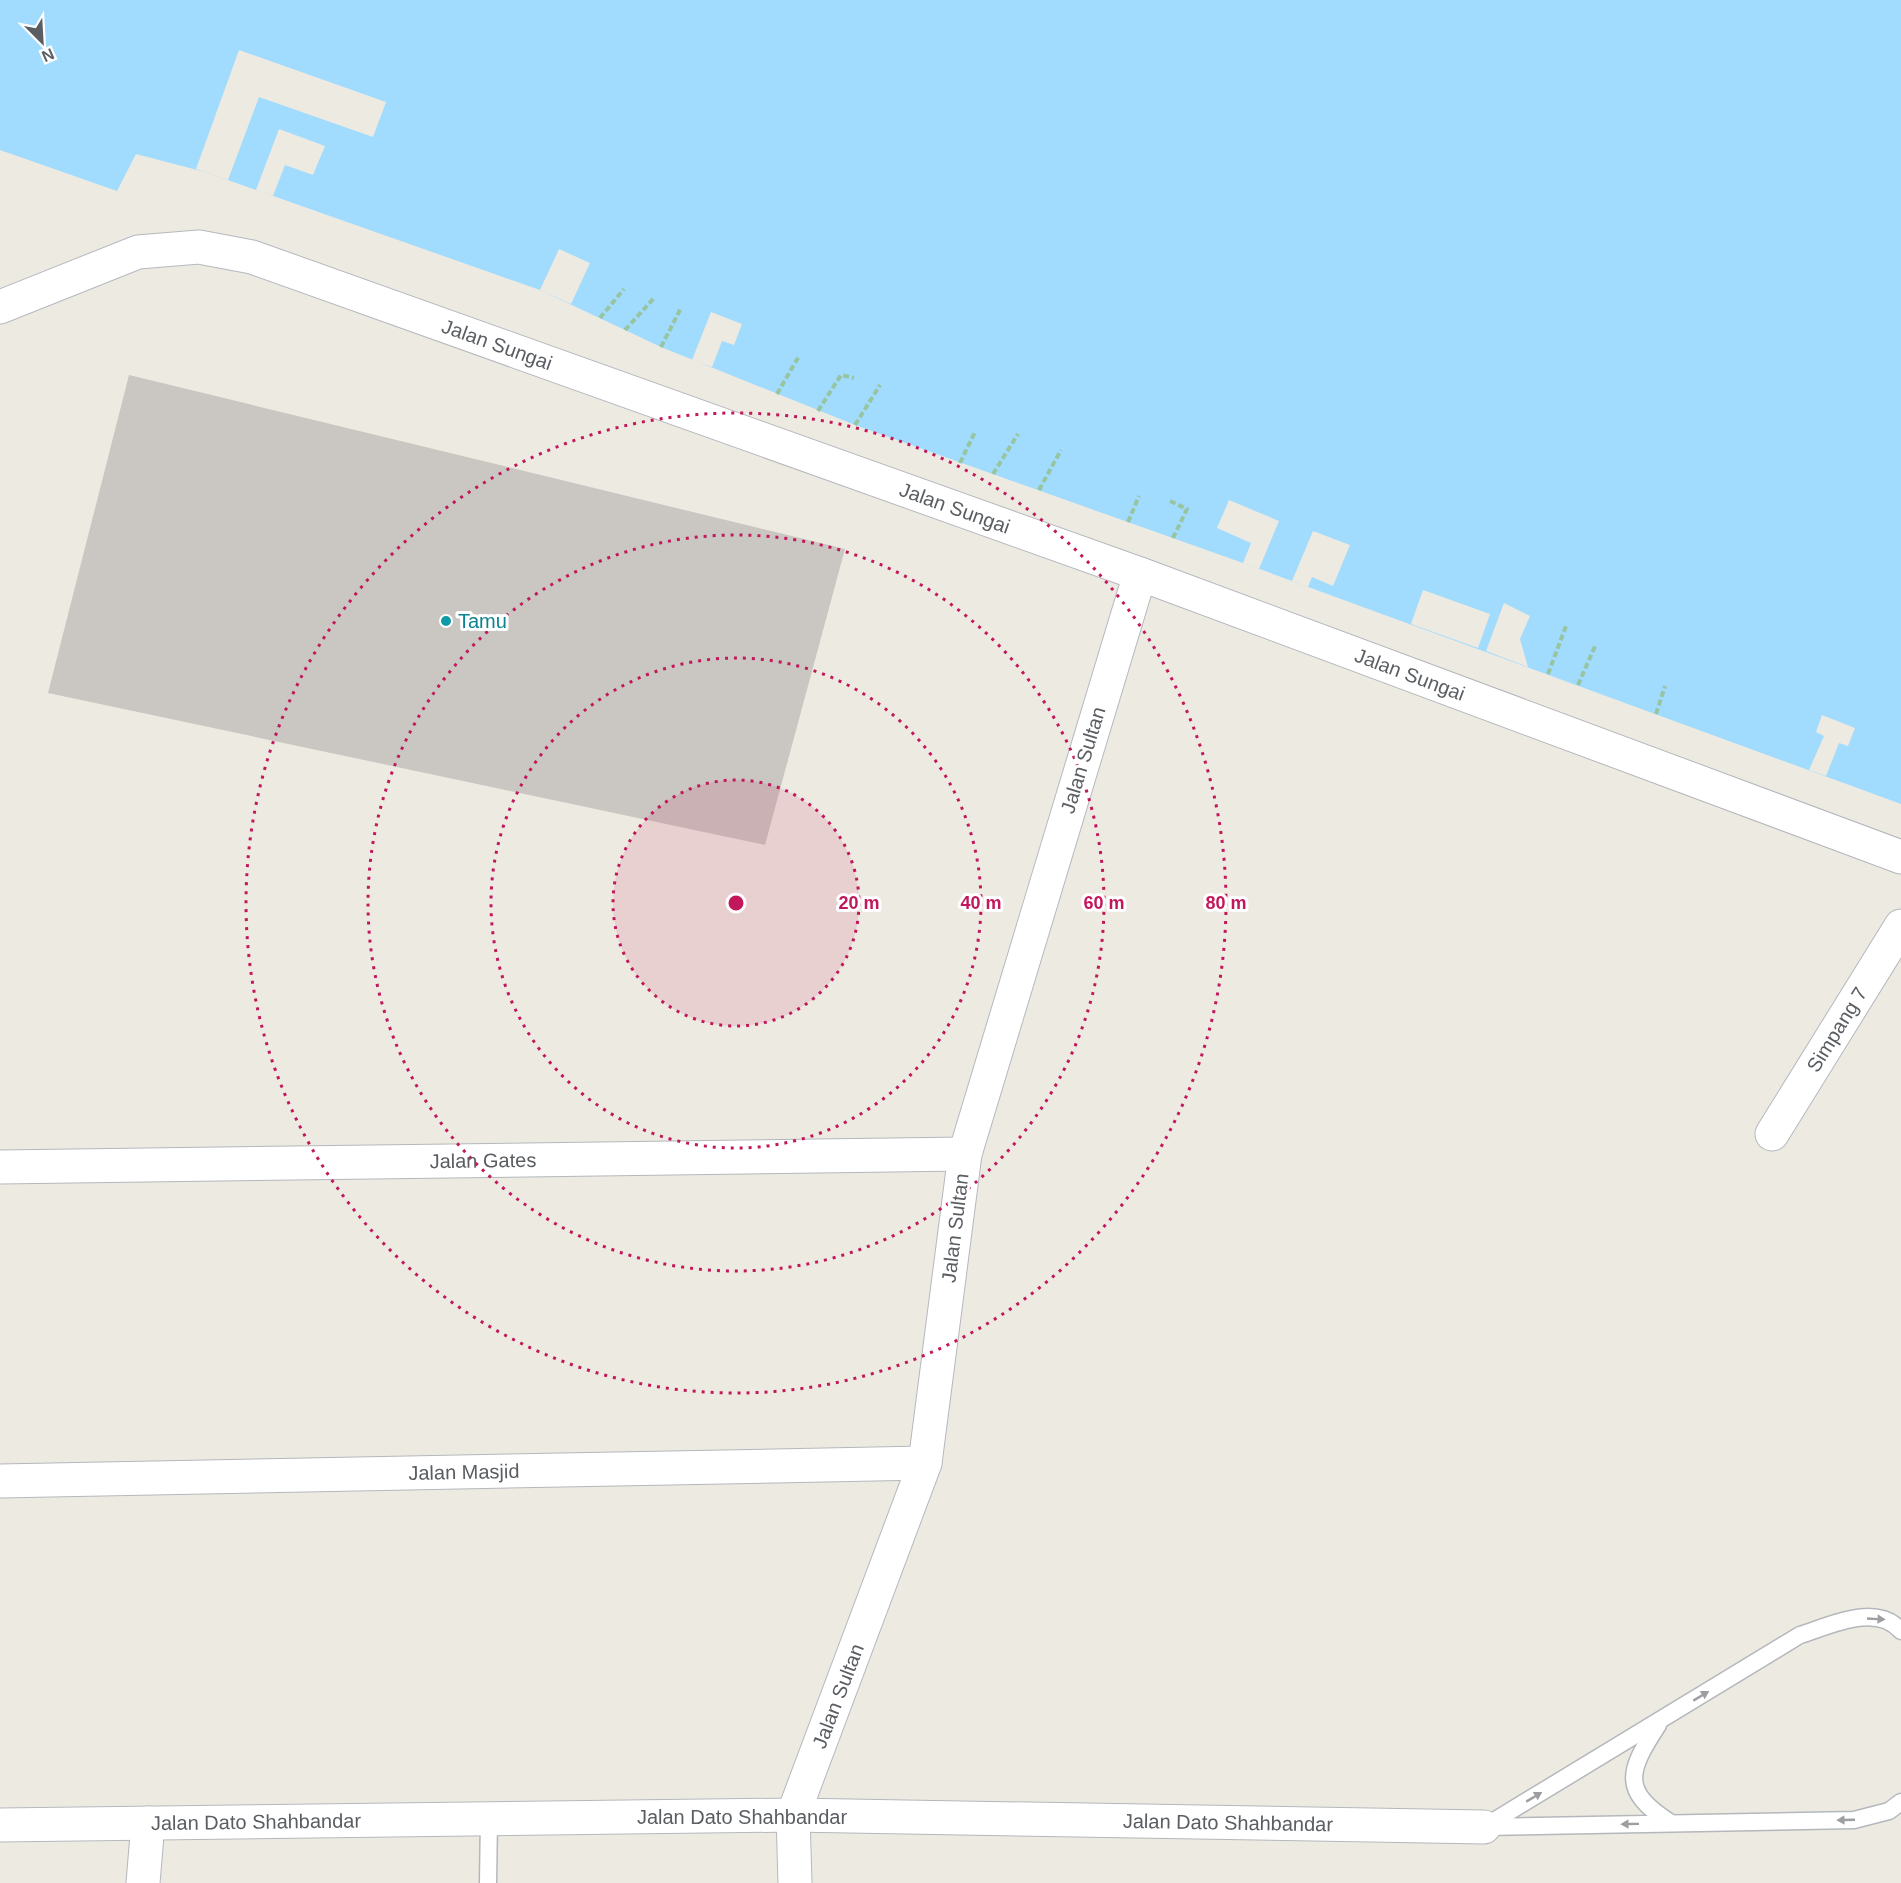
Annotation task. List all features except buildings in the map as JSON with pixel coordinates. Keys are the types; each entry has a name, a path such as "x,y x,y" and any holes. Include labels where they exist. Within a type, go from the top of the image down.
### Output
{"street":[{"name":"Jalan Sungai","path":"0,308 138,252 199,247 252,257 1140,574 1901,857"},
{"name":"Jalan Sultan","path":"795,1883 793,1815 925,1463 965,1154 1140,574"},
{"name":"Simpang 7","path":"1772,1134 1901,926"},
{"name":"Jalan Gates","path":"0,1167 965,1154"},
{"name":"Jalan Masjid","path":"0,1481 925,1463"},
{"name":"Jalan Dato Shahbandar","path":"0,1825 793,1815 1484,1827"},
{"path":"143,1883 148,1823"}],"lane":[{"path":"1484,1827 1800,1635 1846,1620 1877,1617 1887,1619 1901,1631"},
{"path":"1661,1720 1641,1751 1632,1778 1636,1792 1649,1809 1672,1823"},
{"path":"1484,1827 1854,1820 1889,1811 1901,1802"},
{"path":"488,1883 489,1819"}],"path":[{"path":"600,318 624,289"},
{"path":"625,330 654,298"},
{"path":"661,347 681,309"},
{"path":"777,394 799,356"},
{"path":"818,411 841,375 854,378"},
{"path":"855,425 880,385"},
{"path":"960,463 975,432"},
{"path":"993,474 1018,434"},
{"path":"1039,490 1061,450"},
{"path":"1128,522 1139,496"},
{"path":"1170,501 1187,509 1173,538"},
{"path":"1548,674 1566,626"},
{"path":"1578,685 1596,644"},
{"path":"1656,714 1665,686"}],"water":[{"path":"0,0 1901,0 1901,804 1243,563 855,425 661,347 540,290 205,172 136,154 117,191 0,150"}],"pier":[{"path":"239,50 386,102 373,137 259,97 228,180 196,169"},
{"path":"279,129 325,146 313,175 285,165 273,196 256,190"},
{"path":"559,249 590,263 571,304 540,290"},
{"path":"711,312 742,324 734,345 722,341 712,367 692,360"},
{"path":"1229,500 1279,521 1259,569 1243,563 1251,543 1217,528"},
{"path":"1313,531 1350,545 1333,586 1312,577 1308,587 1292,581"},
{"path":"1423,590 1490,614 1478,648 1411,624"},
{"path":"1504,603 1530,616 1520,639 1528,667 1486,651"},
{"path":"1822,715 1855,728 1848,746 1839,743 1826,776 1809,770 1824,736 1816,732"}],"place":[{"name":"Tamu","path":"446,621"}]}
